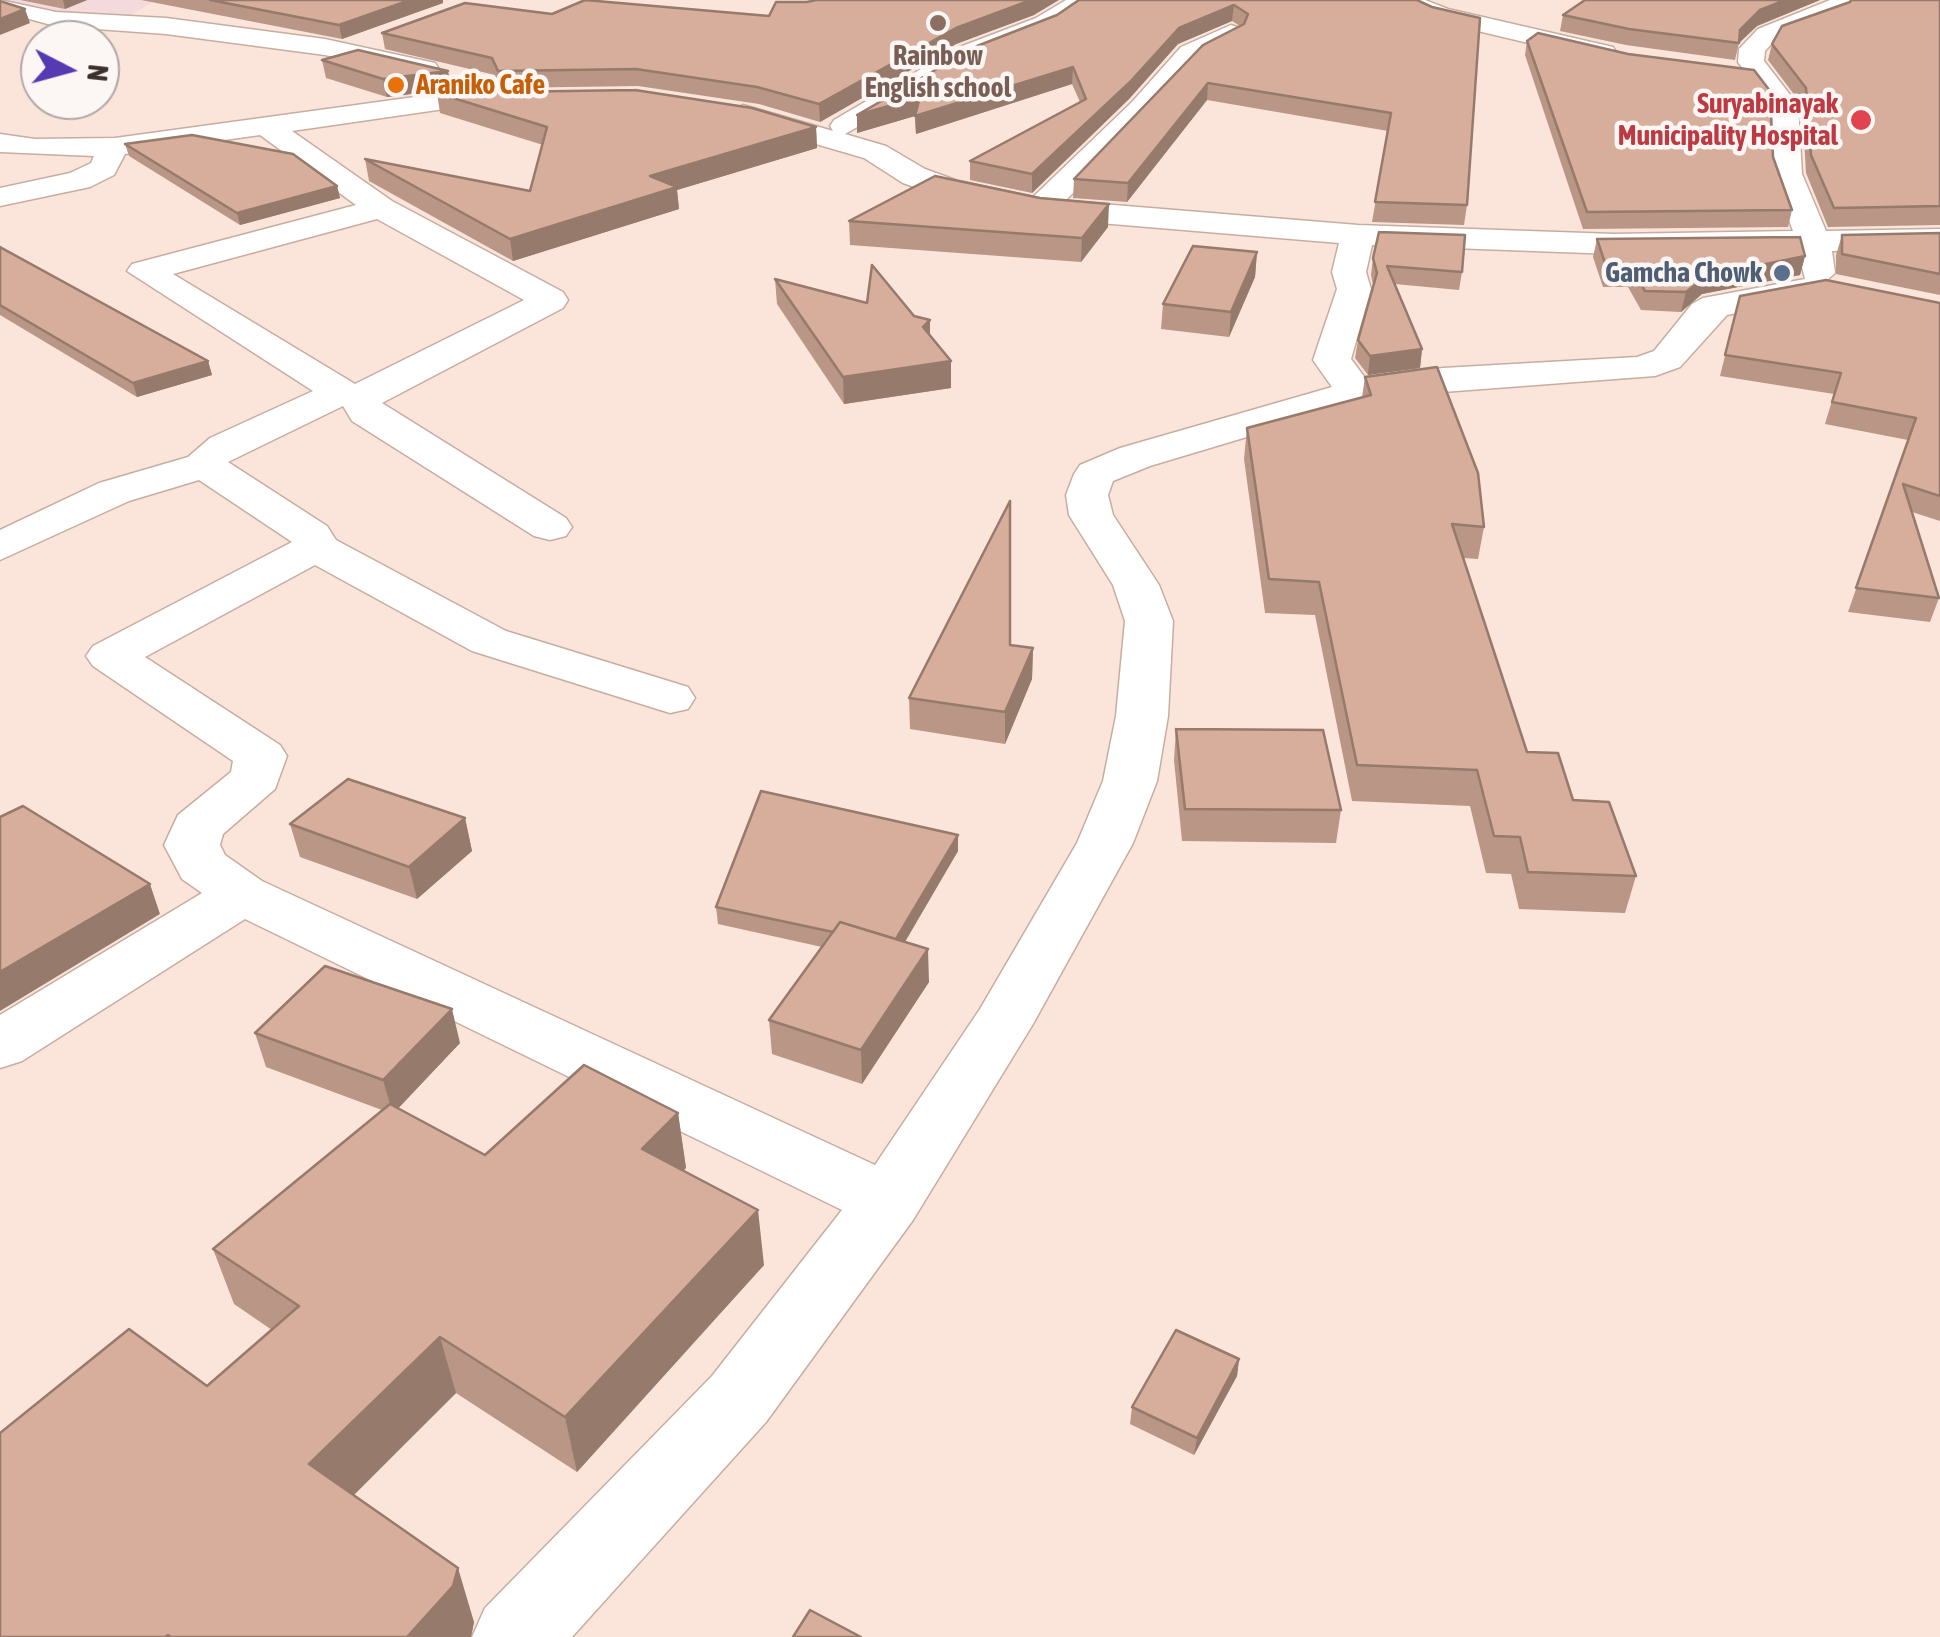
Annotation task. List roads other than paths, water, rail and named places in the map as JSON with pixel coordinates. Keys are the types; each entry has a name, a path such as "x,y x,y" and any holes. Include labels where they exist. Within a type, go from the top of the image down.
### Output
{"street":[{"path":"824,136 966,54 1046,23 1084,0"},
{"path":"1404,0 1440,16 1625,58"},
{"path":"1824,272 1787,174 1784,105 1751,62 1752,49 1767,34 1835,9 1843,0"},
{"path":"0,4 55,19 166,26 344,50 542,99 444,102 114,146 49,148 0,143"},
{"path":"13,36 55,19"},
{"path":"344,50 401,33"},
{"path":"1040,208 1142,108 1190,53 1231,33"},
{"path":"1724,72 1760,75"},
{"path":"708,106 875,152 932,182 1040,208 1358,235 1614,244 1824,272"},
{"path":"0,546 114,492 205,465 209,456 224,447 350,395 373,394 550,300 380,208 266,126"},
{"path":"0,197 79,180 103,170 114,146"},
{"path":"380,208 144,271 350,395 366,413 550,527"},
{"path":"1356,392 1332,360 1354,290 1349,272 1358,235"},
{"path":"515,1637 738,1399 888,1201 1002,1024 1105,843 1130,781 1142,716 1149,621 1136,585 1091,514 1087,496 1095,474 1135,456 1356,392 1442,380 1642,368 1667,359 1704,312 1716,306 1768,299 1824,272 1940,239"},
{"path":"205,465 311,535 314,546 488,641 670,698"},
{"path":"314,546 110,656 261,756 256,778 198,827 192,845 202,866 242,894 888,1201"},
{"path":"0,1045 242,894"}],"place":[{"name":"Rainbow English school","path":"938,23"},
{"name":"Araniko Cafe","path":"396,85"},
{"name":"Suryabinayak Municipality Hospital","path":"1861,120"},
{"name":"Gamcha Chowk","path":"1782,273"}]}
